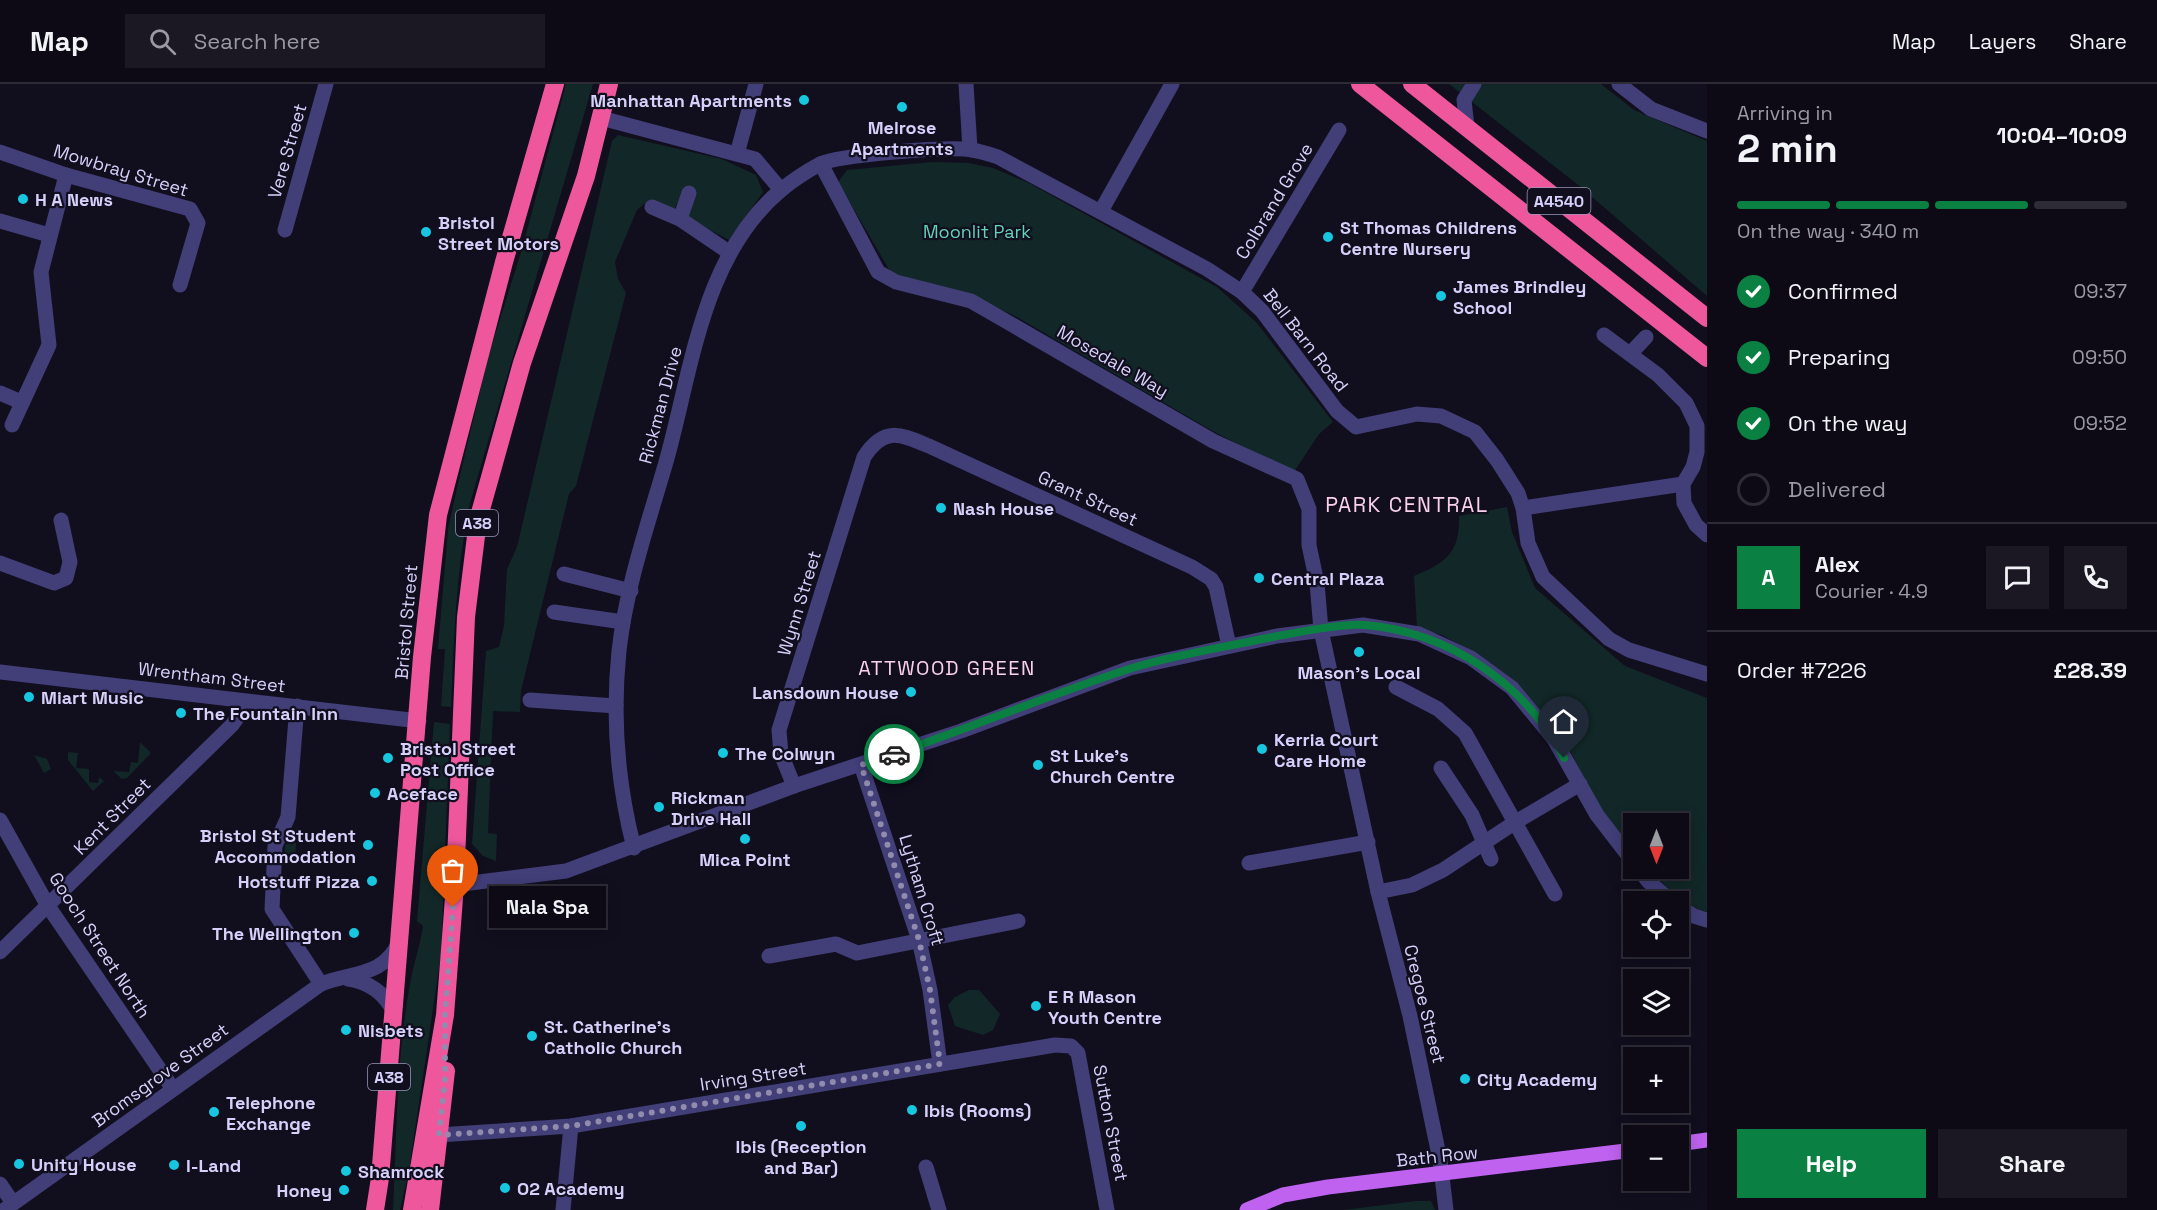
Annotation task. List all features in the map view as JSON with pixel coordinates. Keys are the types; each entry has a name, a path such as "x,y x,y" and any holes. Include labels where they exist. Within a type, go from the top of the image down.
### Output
{"highway":[{"name":"Bristol Street","path":"380,1178 423,657 438,515 504,262 555,84"},
{"name":"A38","path":"412,1210 445,1015 455,885 466,617 478,520 522,363 586,176 609,84"},
{"name":"A4540","path":"1360,84 1707,358"},
{"name":"A4540","path":"1412,84 1707,318"},
{"path":"430,1210 447,1048 445,1015"},
{"name":"A38","path":"380,1178 381,1210"},
{"path":"375,1210 380,1178"}],"main road":[{"path":"1689,1142 1707,1140"},
{"name":"Bath Row","path":"1247,1210 1283,1195 1623,1151"}],"street":[{"name":"Vere Street","path":"285,230 326,84"},
{"path":"737,154 756,84"},
{"path":"966,84 970,149"},
{"path":"1101,211 1172,84"},
{"path":"1467,127 1464,100 1474,84"},
{"path":"1619,84 1651,109 1707,131"},
{"path":"601,118 755,159 782,190"},
{"name":"Colbrand Grove","path":"1242,292 1339,130"},
{"name":"Bell Barn Road","path":"782,190 821,164 854,156 970,149 998,157 1207,269 1242,292 1262,310 1337,411 1350,425 1356,427 1417,414 1441,416 1474,432 1508,476 1523,508"},
{"name":"Mowbray Street","path":"0,152 66,175 190,210 198,223 180,285"},
{"name":"Mosedale Way","path":"821,164 878,272 896,282 971,301 1213,441 1297,479 1309,509 1309,545 1317,583 1321,630"},
{"path":"12,425 49,345 41,272 66,175"},
{"name":"Rickman Drive","path":"634,848 620,792 616,706 624,622 710,297 730,253 762,210 782,190"},
{"path":"680,219 689,193"},
{"path":"652,207 680,219 730,253"},
{"path":"0,221 49,236"},
{"path":"1604,335 1658,375 1686,403 1697,426 1697,452 1693,467 1683,484 1684,503 1696,525 1707,535"},
{"path":"1630,354 1646,337"},
{"path":"0,393 21,402"},
{"name":"Grant Street","path":"882,437 901,435 929,446 1192,567 1211,579 1216,587 1229,646"},
{"name":"Wynn Street","path":"794,786 781,754 779,730 864,457 872,445 882,437"},
{"path":"1683,484 1523,508 1528,543 1543,577 1609,639 1629,650 1707,674"},
{"path":"0,563 54,583 66,578 70,562 61,520"},
{"path":"564,574 631,591"},
{"path":"554,612 624,622"},
{"path":"455,885 566,871 634,848 794,786 861,765 1130,668 1229,646 1363,624 1419,634 1471,658 1518,695 1554,739 1597,815 1623,848"},
{"name":"Cregoe Street","path":"1321,630 1348,764 1410,1016 1442,1175 1446,1210"},
{"name":"Wrentham Street","path":"0,672 419,721"},
{"path":"1396,687 1438,709 1465,733 1555,894"},
{"path":"530,700 616,706"},
{"name":"Kent Street","path":"0,952 232,725 247,702"},
{"path":"297,706 288,817 274,846 272,909 321,984"},
{"name":"Lytham Croft","path":"861,765 919,940 930,990 940,1064"},
{"path":"1441,768 1472,815 1491,859"},
{"path":"1378,892 1412,885 1443,870 1514,823 1580,784"},
{"name":"Gooch Street North","path":"0,820 48,906 173,1089"},
{"path":"1250,863 1368,842"},
{"path":"1646,879 1659,891"},
{"path":"1689,913 1707,920"},
{"path":"769,956 836,944 857,953 1018,921"},
{"name":"Bromsgrove Street","path":"9,1207 321,984 361,974 387,962 399,942"},
{"path":"343,978 362,981 374,987 384,995 394,1012"},
{"name":"Irving Street","path":"439,1135 571,1126 1055,1045 1071,1046"},
{"name":"Sutton Street","path":"1071,1046 1078,1053 1107,1210"},
{"path":"563,1210 571,1126"},
{"path":"926,1167 939,1210"},
{"path":"0,1184 9,1207"}],"green space":[{"path":"566,84 593,84 470,503 459,579 451,707 441,706 445,649 438,649 448,529 489,354 522,249"},
{"path":"1449,84 1601,84 1634,110 1707,141 1707,296 1577,184"},
{"path":"618,135 722,159 756,175 763,192 729,240 687,218 683,190 674,210 649,200 637,210 615,262 618,279 626,293 576,486 569,494 521,691 520,712 493,711 488,833 497,834 496,861 483,856 472,844 486,651 499,647 504,625 507,569 517,547 612,141"},
{"name":"Moonlit Park","path":"932,162 969,163 993,168 1029,183 1217,287 1257,323 1333,422 1319,434 1294,472 1216,433 1015,316 977,299 891,273 838,182 847,170"},
{"path":"1507,507 1512,532 1535,588 1625,666 1707,698 1707,912 1689,904 1689,891 1671,891 1659,879 1689,879 1689,813 1623,813 1623,838 1599,807 1561,733 1473,652 1442,635 1417,628 1414,576 1435,566 1449,555 1457,539 1459,516"},
{"path":"434,722 450,724 441,955 409,1170 400,1210 393,1210 402,1040 411,977 423,926 417,921"},
{"path":"140,742 151,753 127,778 122,779 113,771 129,772 131,762 138,763"},
{"path":"68,752 78,753 76,768 89,769 89,782 98,783 99,777 104,781 93,791 68,760"},
{"path":"34,755 47,759 51,769 44,773"},
{"path":"297,828 295,861 285,861 285,846"},
{"path":"969,990 979,990 1000,1014 993,1030 983,1035 955,1026 948,1005 955,997"},
{"path":"1431,1201 1435,1210 1343,1210"}],"way so far":[{"path":"453,907 445,1015 447,1048 439,1135 571,1126 940,1064 930,990 919,940 861,765 894,754"}],"place":[{"name":"Manhattan Apartments","path":"804,100"},
{"name":"Melrose Apartments","path":"902,107"},
{"name":"H A News","path":"23,199"},
{"name":"Bristol Street Motors","path":"426,232"},
{"name":"St Thomas Childrens Centre Nursery","path":"1328,237"},
{"name":"James Brindley School","path":"1441,296"},
{"name":"Nash House","path":"941,508"},
{"name":"Central Plaza","path":"1259,578"},
{"name":"Mason's Local","path":"1359,652"},
{"name":"Lansdown House","path":"911,692"},
{"name":"Miart Music","path":"29,697"},
{"name":"The Fountain Inn","path":"181,713"},
{"name":"Kerria Court Care Home","path":"1262,749"},
{"name":"The Colwyn","path":"723,753"},
{"name":"Bristol Street Post Office","path":"388,758"},
{"name":"St Luke's Church Centre","path":"1038,765"},
{"name":"Aceface","path":"375,793"},
{"name":"Rickman Drive Hall","path":"659,807"},
{"name":"Mica Point","path":"745,839"},
{"name":"Bristol St Student Accommodation","path":"368,845"},
{"name":"Hotstuff Pizza","path":"372,881"},
{"name":"Nala Spa","path":"453,907"},
{"name":"The Wellington","path":"354,933"},
{"name":"E R Mason Youth Centre","path":"1036,1006"},
{"name":"Nisbets","path":"346,1030"},
{"name":"St. Catherine's Catholic Church","path":"532,1036"},
{"name":"City Academy","path":"1465,1079"},
{"name":"Ibis (Rooms)","path":"912,1110"},
{"name":"Telephone Exchange","path":"214,1112"},
{"name":"Ibis (Reception and Bar)","path":"801,1126"},
{"name":"Unity House","path":"19,1164"},
{"name":"I-Land","path":"174,1165"},
{"name":"Shamrock","path":"346,1171"},
{"name":"O2 Academy","path":"505,1188"},
{"name":"Honey","path":"344,1190"}],"district":[{"name":"PARK CENTRAL","path":"1407,504"},
{"name":"ATTWOOD GREEN","path":"947,668"}],"route":[{"path":"894,754 1130,668 1277,636 1363,624 1419,634 1471,658 1512,688 1554,739 1564,758"}]}
